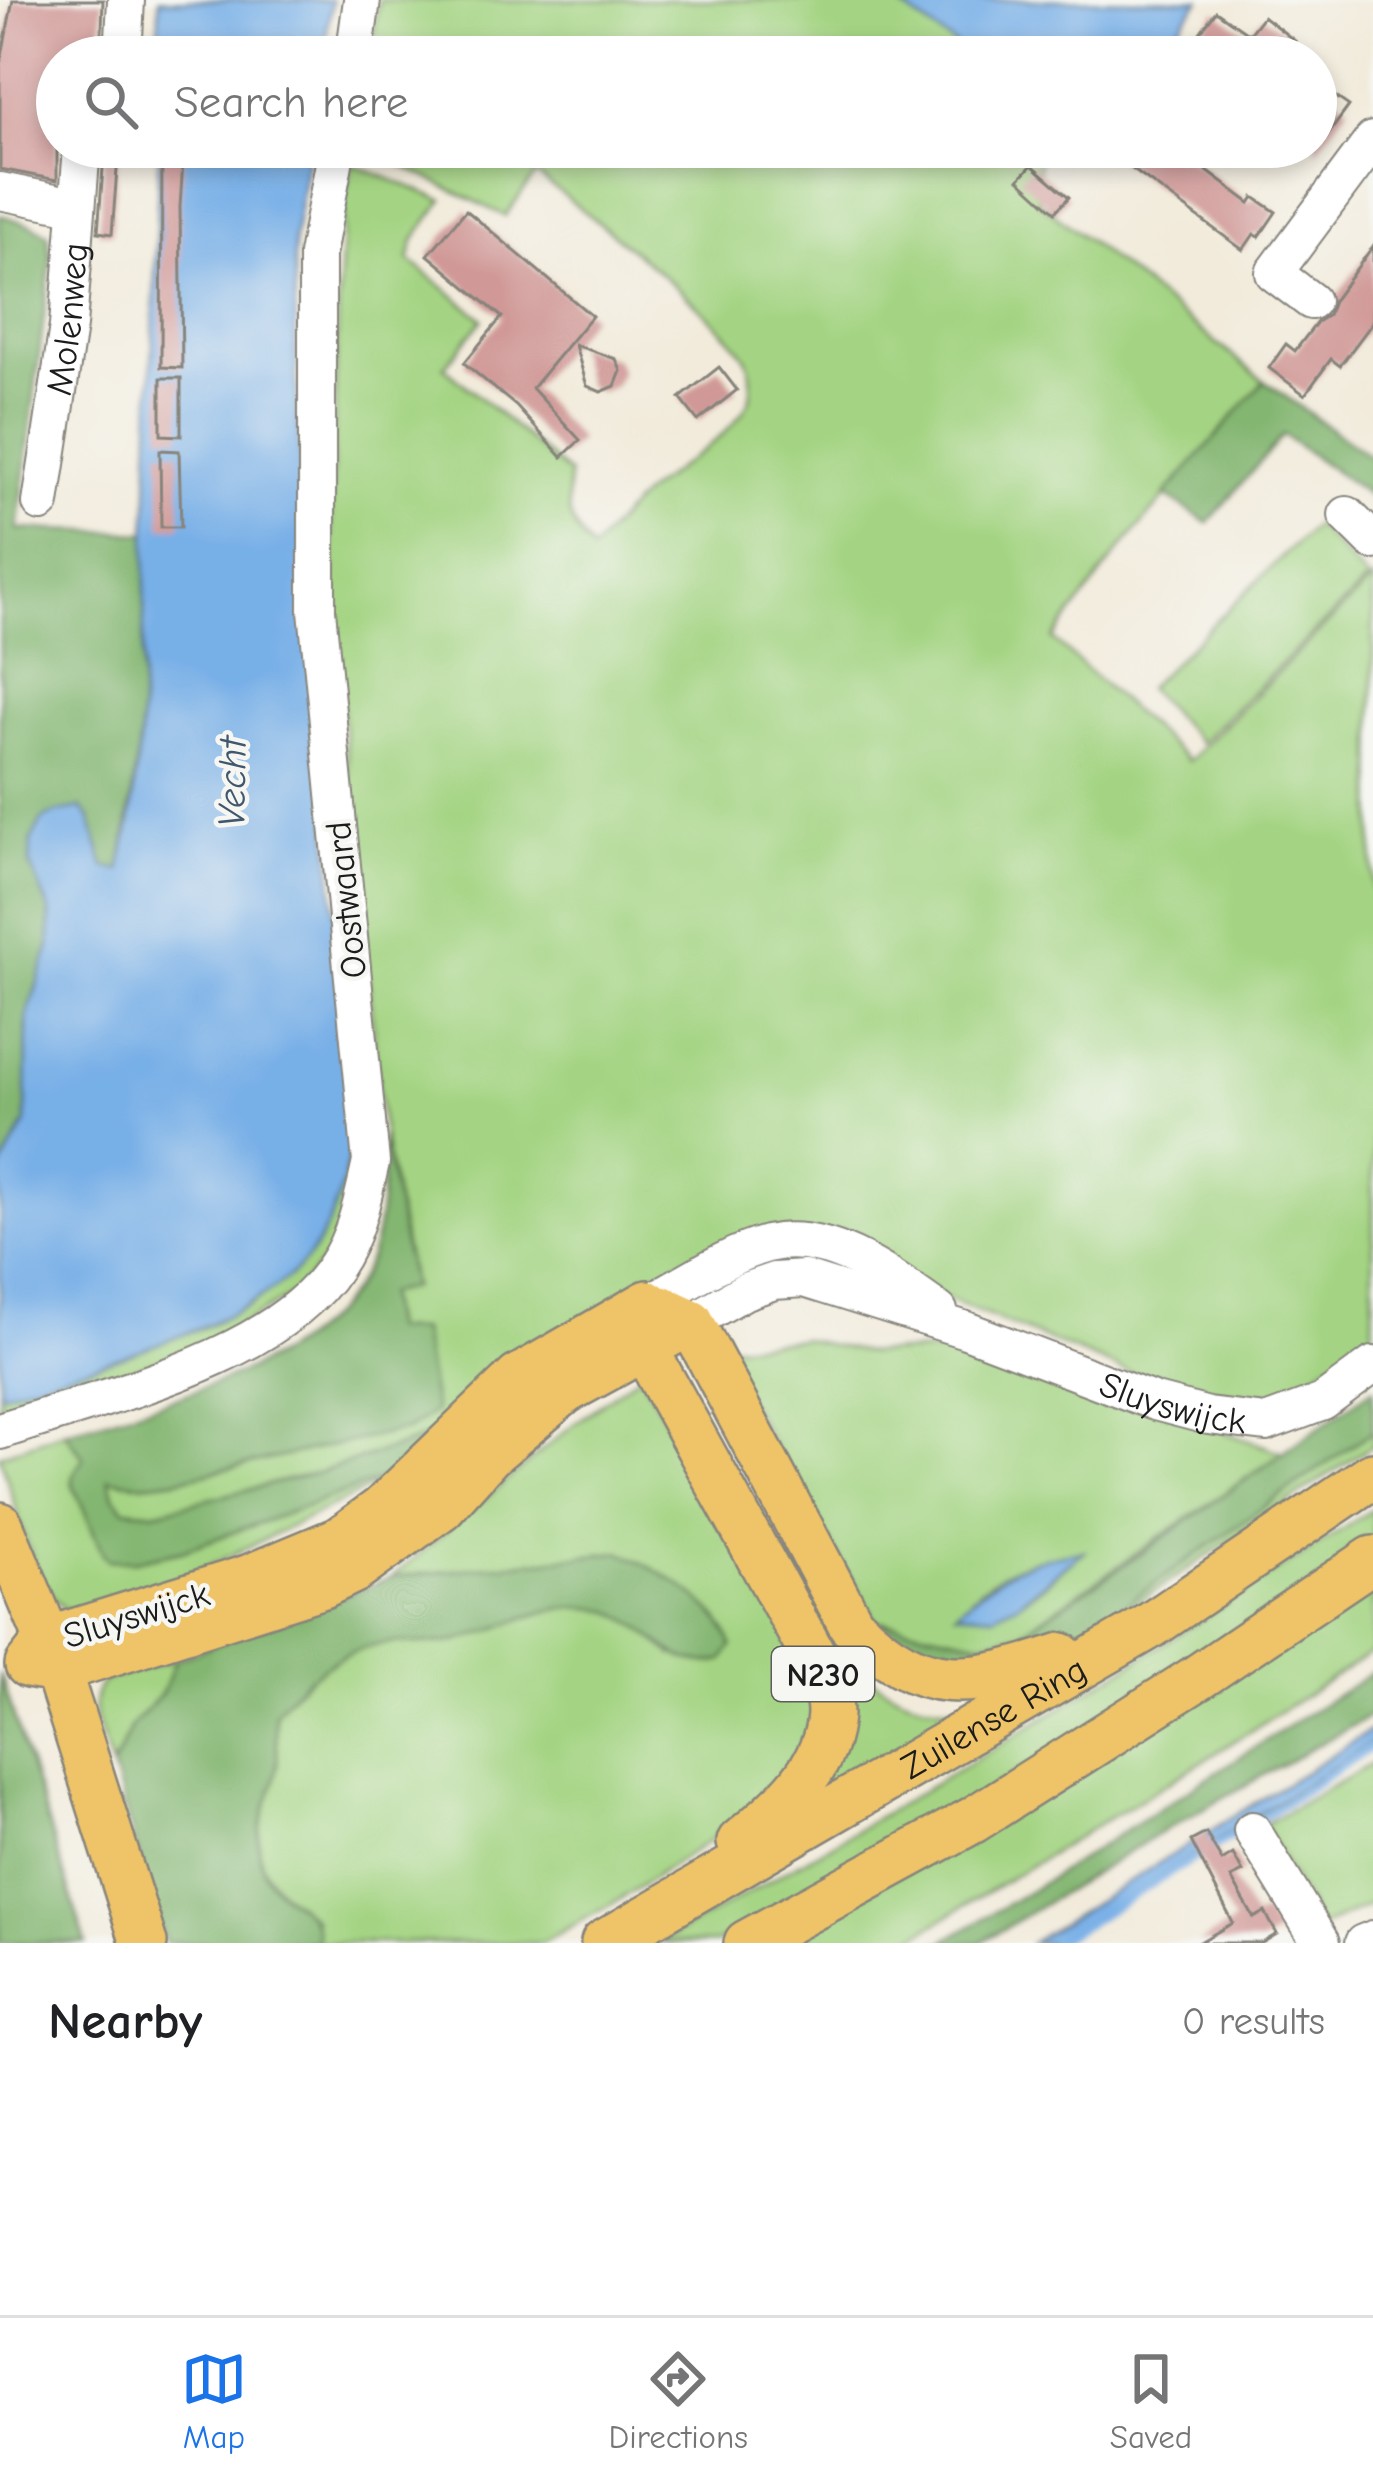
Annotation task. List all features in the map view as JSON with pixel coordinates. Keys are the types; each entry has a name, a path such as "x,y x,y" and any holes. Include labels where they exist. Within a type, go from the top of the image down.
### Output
{"main road":[{"name":"Sluyswijck","path":"44,1658 265,1605 356,1569 442,1507 490,1454 646,1325 691,1322"},
{"name":"N230","path":"691,1322 850,1624 903,1667 931,1678 962,1682 1000,1676 1150,1626"},
{"name":"N230","path":"603,1943 723,1858 790,1799 811,1770 830,1715 825,1677 646,1325"},
{"name":"Zuilense Ring","path":"603,1943 1150,1626 1373,1475"},
{"path":"0,1525 144,1943"},
{"name":"Zuilense Ring","path":"747,1943 973,1820 1373,1559"},
{"path":"0,1570 44,1658 116,1943"}],"street":[{"path":"124,36 126,0"},
{"path":"357,36 362,0"},
{"path":"1311,301 1274,273 1373,140"},
{"path":"74,206 79,168"},
{"name":"Oostwaard","path":"0,1431 231,1352 294,1313 335,1268 358,1220 371,1162 317,610 317,255 333,168"},
{"name":"Molenweg","path":"0,191 74,206 68,326 41,503"},
{"path":"1347,514 1373,542"},
{"name":"Sluyswijck","path":"646,1325 768,1244 803,1241 838,1249 966,1330"},
{"name":"Sluyswijck","path":"691,1322 774,1281 804,1280 966,1330 1155,1402 1266,1424 1323,1402 1373,1365"},
{"path":"1252,1831 1321,1943"},
{"path":"1363,1943 1373,1940"}],"green space":[{"path":"379,0 893,0 943,36 373,36"},
{"path":"351,168 443,200 415,238 409,260 483,319 444,367 569,474 570,516 592,551 641,497 737,420 751,391 748,363 715,323 536,174 505,216 408,168 1039,168 1038,201 1264,381 1119,551 1053,639 1188,761 1373,579 1373,1335 1277,1398 1194,1399 875,1270 871,1287 801,1270 682,1272 440,1433 321,1472 155,1512 124,1509 109,1477 143,1484 175,1480 408,1429 386,1294 412,1286 383,1134 336,644 331,515 344,204"},
{"path":"0,215 48,234 51,259 18,529 149,533 140,736 121,871 105,867 89,817 30,864 50,911 50,946 27,1016 26,1122 0,1171"},
{"path":"1264,381 1373,459 1373,498 1283,435 1208,523 1165,495"},
{"path":"1315,525 1368,580 1200,743 1147,688"},
{"path":"383,1134 412,1287 386,1294 392,1330 421,1330 435,1412 408,1429 175,1480 143,1484 109,1479 124,1509 155,1512 321,1472 440,1433 405,1471 181,1551 135,1561 109,1560 73,1485 73,1475 84,1458 65,1432 246,1371 327,1320 356,1285 374,1244 381,1203"},
{"path":"352,1141 356,1166 331,1252 294,1294 201,1347 0,1413 0,1394 204,1327 252,1304 322,1233 347,1170"},
{"path":"802,1339 869,1353 996,1350 1283,1453 1019,1634 982,1642 876,1621 716,1347","holes":["1081,1553 1012,1605 958,1612 998,1576 1045,1558"]},
{"path":"640,1374 797,1651 818,1721 773,1799 619,1900 541,1943 316,1943 314,1919 275,1885 257,1844 276,1771 275,1713 323,1668 367,1647 458,1641 528,1616 582,1607 622,1616 672,1655 732,1646 725,1629 621,1552 392,1577"},
{"path":"1373,1389 1373,1431 1067,1645 939,1664 876,1621 981,1642 1019,1634 1141,1554"},
{"path":"65,1431 85,1459 73,1475 73,1485 103,1554 181,1551 405,1471 116,1611 77,1614 62,1607 38,1570 0,1455"},
{"path":"1373,1431 1373,1445 1052,1660 1067,1645"},
{"path":"1373,1509 1373,1547 920,1834 716,1943 659,1943 1020,1732"},
{"path":"621,1552 670,1578 715,1615 732,1646 723,1660 687,1660 617,1614 579,1608 543,1612 457,1641 382,1644 336,1660 309,1678 275,1713 277,1771 259,1835 264,1871 313,1921 316,1943 165,1943 112,1767 132,1725 162,1693 176,1659 392,1577"},
{"path":"1373,1579 1373,1652 1200,1763 903,1943 785,1943"},
{"path":"838,1641 865,1672 896,1693 932,1705 973,1706 814,1805 849,1686"},
{"path":"176,1659 162,1693 132,1725 112,1767 95,1711 98,1690 104,1681"},
{"path":"1373,1672 1373,1714 1165,1830 980,1943 941,1943 1035,1888"},
{"path":"0,1673 86,1943 0,1943"},
{"path":"1373,1763 1373,1903 1320,1927 1263,1825"}],"water":[{"path":"159,0 332,0 326,36 158,36"},
{"path":"893,0 1200,0 1172,36 943,36"},
{"name":"Vecht","path":"158,168 306,168 294,239 297,411 352,1141 341,1188 330,1220 305,1261 244,1307 163,1342 0,1394 0,1171 26,1122 27,1016 50,946 50,911 30,864 31,841 42,820 81,808 89,817 105,867 120,871 140,736"},
{"path":"1084,1551 1018,1603 994,1615 956,1612 1014,1569"},
{"path":"1373,1729 1373,1742 1053,1943 1031,1943"}],"building":[{"path":"13,0 103,0 102,36 36,36 36,168 57,168 57,180 0,169 0,65"},
{"path":"1216,11 1249,34 1263,16 1289,36 1198,36"},
{"path":"1337,98 1349,106 1337,122"},
{"path":"103,168 117,168 112,234 98,232"},
{"path":"162,168 183,168 182,368 161,367"},
{"path":"1035,168 1069,197 1055,212 1019,179"},
{"path":"1131,168 1203,168 1250,203 1254,197 1276,212 1243,250"},
{"path":"466,210 592,316 532,388 580,440 562,457 516,406 464,363 502,317 428,255"},
{"path":"1373,246 1373,322 1340,366 1331,359 1305,395 1269,368 1286,344 1295,351 1328,315"},
{"path":"575,345 616,359 621,371 615,386 601,392 587,386"},
{"path":"719,367 737,390 698,421 680,398"},
{"path":"161,378 181,378 181,436 161,435"},
{"path":"160,450 179,451 181,527 161,527"},
{"path":"1206,1833 1222,1861 1233,1854 1243,1872 1231,1878 1254,1918 1265,1912 1277,1934 1262,1943 1198,1943 1233,1923 1191,1841"}],"waterway":[{"path":"1256,1822 1373,1746"},
{"path":"1054,1943 1243,1829"}]}
